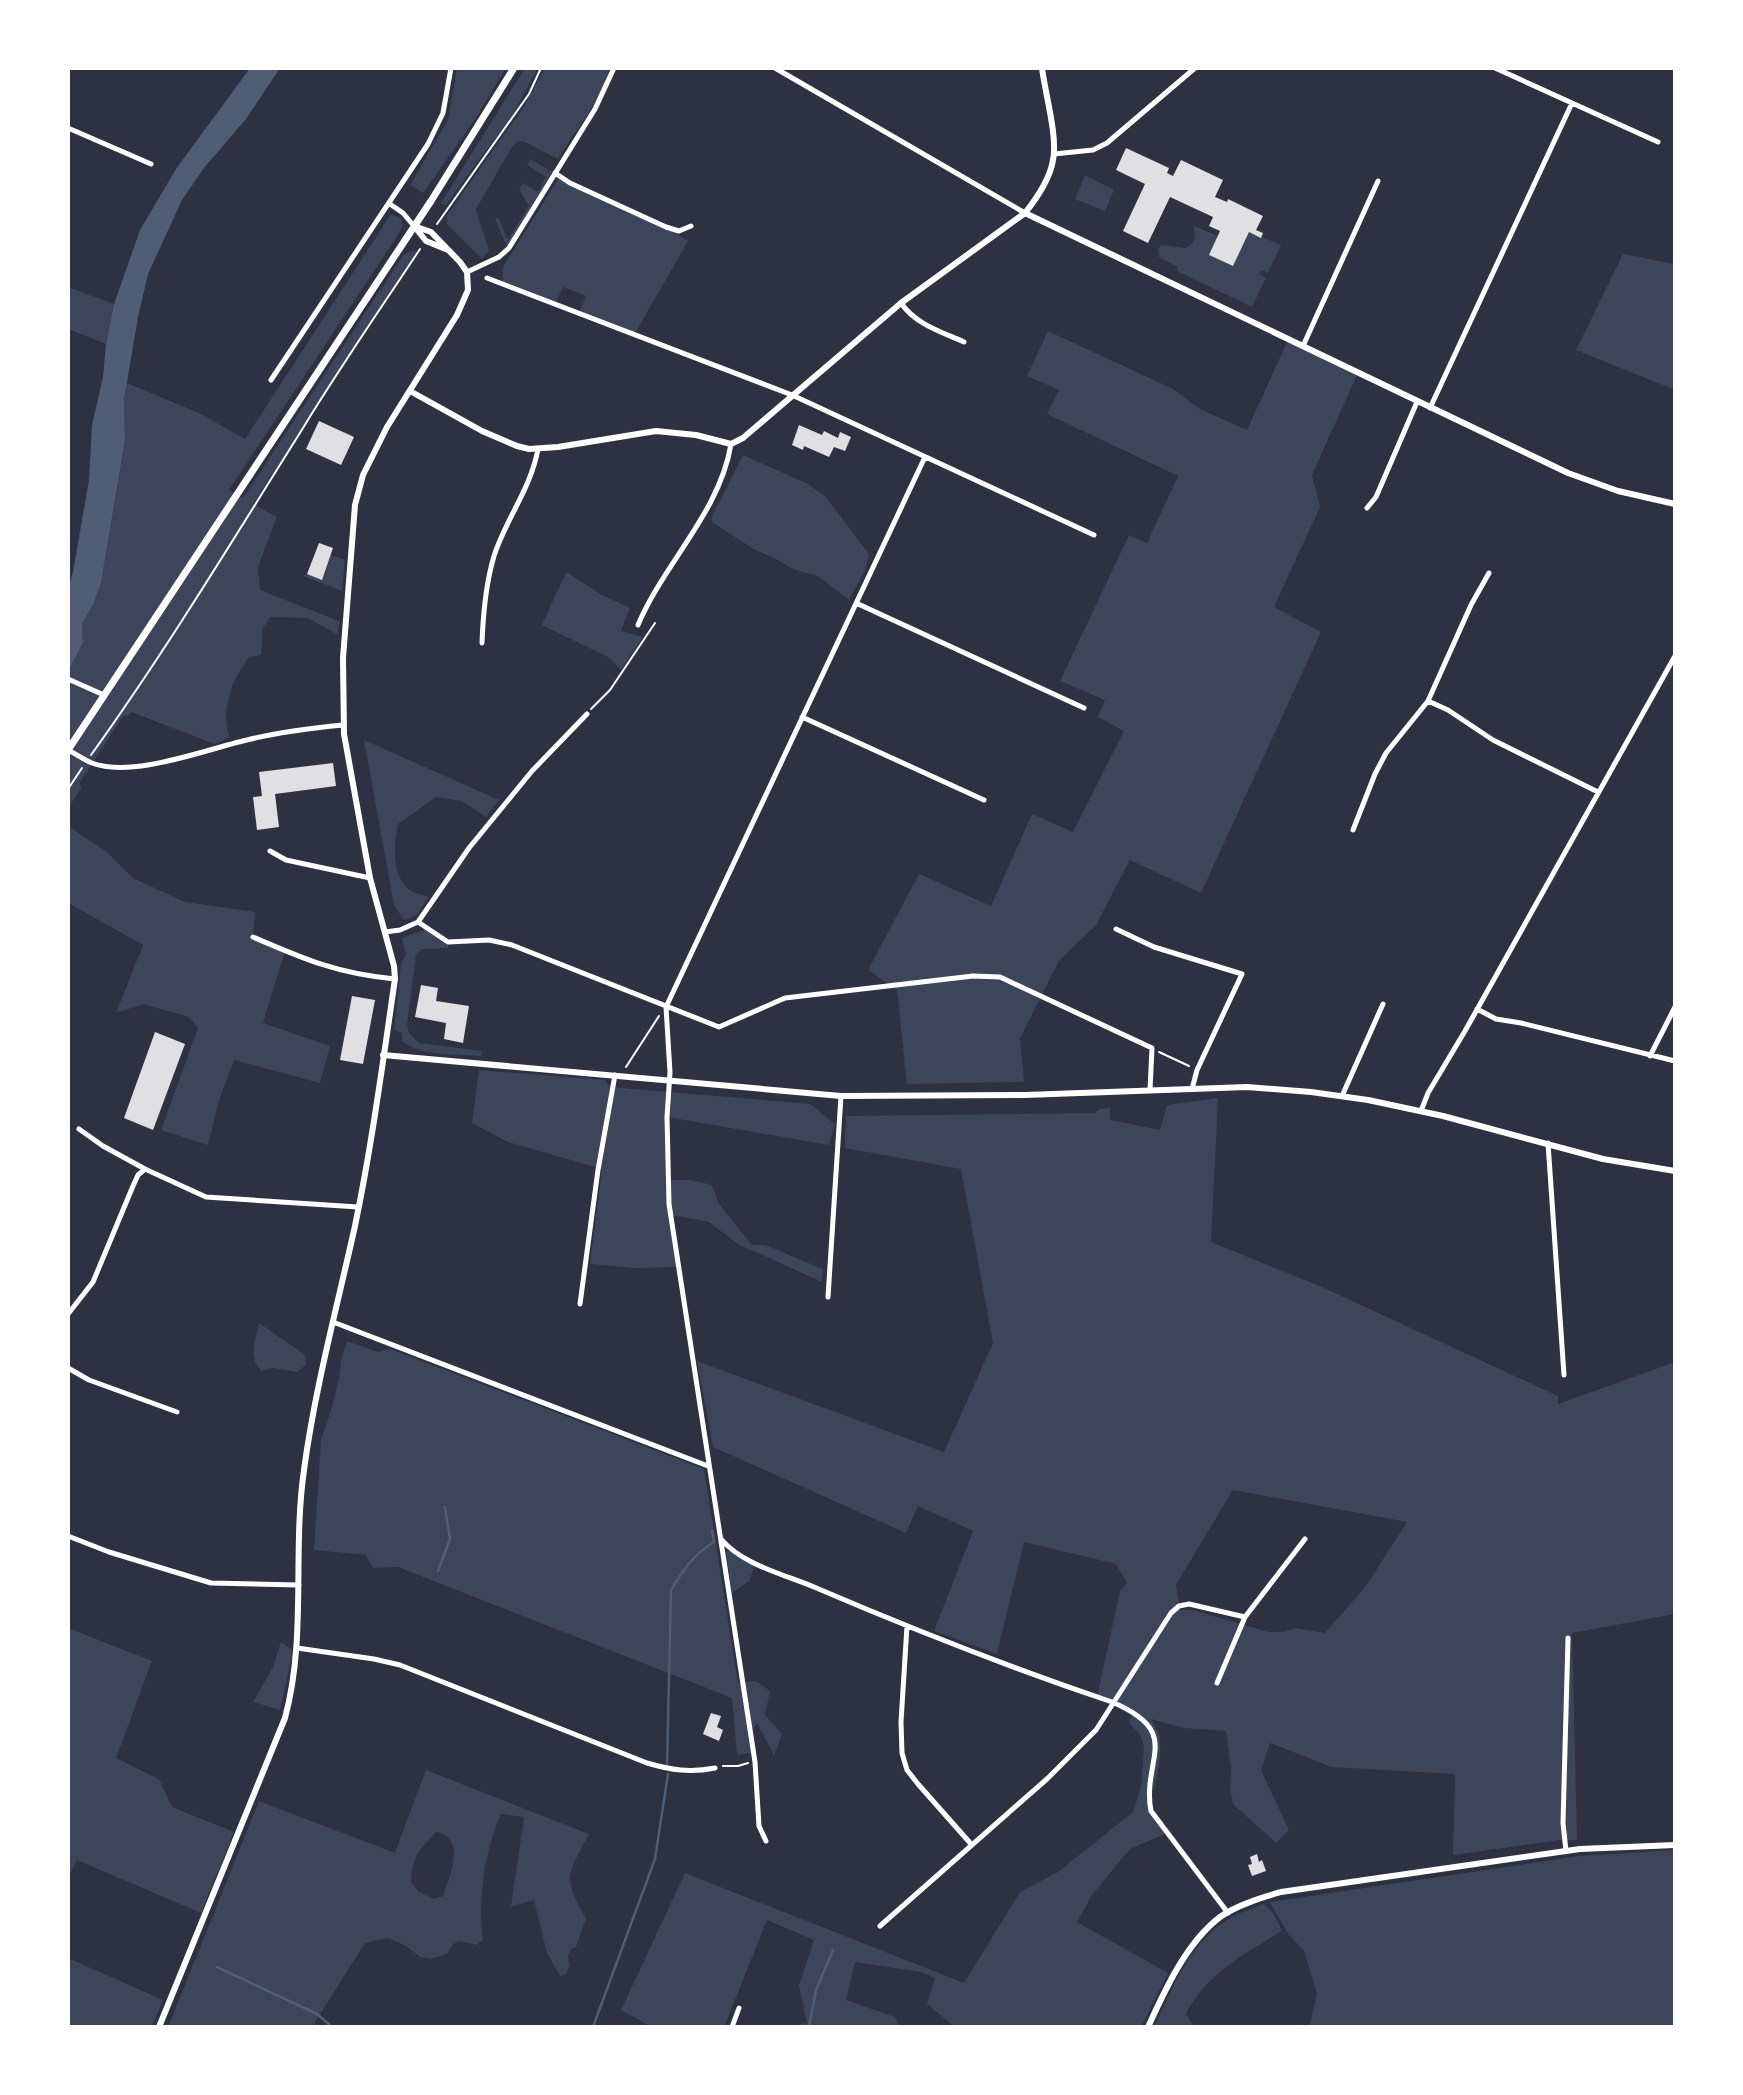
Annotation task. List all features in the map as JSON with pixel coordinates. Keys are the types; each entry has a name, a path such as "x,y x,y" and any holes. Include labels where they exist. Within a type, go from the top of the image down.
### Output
{"main road":[{"path":"68,750 414,226 514,68"}],"street":[{"path":"271,380 428,145 443,113 451,68"},
{"path":"467,272 499,257 509,248 595,109 614,68"},
{"path":"775,68 1025,213 1417,402 1593,483 1675,504"},
{"path":"410,391 482,431 517,446 538,449 656,431 696,435 731,444 743,438 901,303 1025,213 1037,197 1052,165 1054,153 1042,68"},
{"path":"1054,153 1093,150 1107,143 1195,68"},
{"path":"1495,68 1658,142"},
{"path":"1430,408 1572,103"},
{"path":"68,128 151,164"},
{"path":"555,173 570,183 666,227 679,231 691,226"},
{"path":"1304,346 1378,181"},
{"path":"159,2027 285,1718 298,1648 299,1523 304,1469 358,1207 395,979 394,966 370,878 343,725 343,658 355,505 371,457 468,290 467,272 450,251 431,232 414,226 403,213 390,204"},
{"path":"487,278 792,395 1094,535"},
{"path":"901,303 907,313 919,321 964,342"},
{"path":"1367,509 1376,497 1417,402"},
{"path":"638,625 658,587 699,522 728,464 731,444"},
{"path":"482,643 494,557 531,479 538,449"},
{"path":"766,1841 758,1826 755,1762 669,1204 666,1007 925,457"},
{"path":"1353,830 1386,753 1428,701 1471,605 1489,573"},
{"path":"856,603 1084,708"},
{"path":"1421,1111 1428,1093 1675,656"},
{"path":"70,680 104,695"},
{"path":"1428,701 1448,710 1493,740 1598,792"},
{"path":"385,932 400,930 418,922 469,848 507,800 587,714"},
{"path":"802,717 984,800"},
{"path":"68,750 93,764 113,767 141,765 205,753 249,739 343,725"},
{"path":"270,851 286,860 370,878"},
{"path":"418,922 447,942 489,940 512,945 719,1027 785,998 972,976 1000,977 1152,1048 1150,1090"},
{"path":"1116,929 1154,947 1242,975 1197,1070 1192,1089"},
{"path":"253,937 328,968 358,976 395,979"},
{"path":"1342,1096 1383,1004"},
{"path":"1650,1056 1675,1007"},
{"path":"1477,1009 1496,1019 1675,1061"},
{"path":"383,1055 841,1096 1025,1095 1247,1087 1342,1096 1421,1111 1603,1158 1675,1171"},
{"path":"580,1304 598,1170 615,1075"},
{"path":"828,1297 841,1096"},
{"path":"79,1129 145,1169 206,1198 358,1207"},
{"path":"1548,1143 1564,1375"},
{"path":"68,1314 93,1282 138,1175 145,1169"},
{"path":"333,1322 708,1466"},
{"path":"68,1368 89,1380 177,1412"},
{"path":"68,1536 122,1556 211,1583 299,1585"},
{"path":"1217,1682 1245,1617 1305,1538"},
{"path":"721,1539 747,1560 907,1626 1111,1702 1143,1719 1156,1749 1149,1800 1151,1811 1228,1913"},
{"path":"880,1926 1048,1778 1096,1730 1111,1702 1179,1606 1189,1604 1245,1617"},
{"path":"907,1626 900,1730 901,1754 918,1784 971,1844"},
{"path":"1566,1851 1563,1823 1568,1638"},
{"path":"298,1648 374,1659 410,1668 647,1763 671,1770 715,1768"},
{"path":"1147,2027 1191,1948 1228,1913 1261,1898 1281,1892 1566,1851 1675,1845"},
{"path":"732,2027 739,2008"}],"path":[{"path":"438,222 529,94 541,68"},
{"path":"90,755 161,655 257,505 303,427 419,252"},
{"path":"587,714 610,690 655,623"},
{"path":"68,789 84,765"},
{"path":"625,1068 666,1007"},
{"path":"1152,1048 1197,1070"},
{"path":"715,1768 755,1762"}],"shaded area":[{"path":"250,68 280,68 246,119 204,168 182,200 148,274 124,400 125,440 101,583 82,624 83,643 68,671 68,589 89,480 92,425 103,377 114,304 140,230 176,169"},
{"path":"457,68 506,68 474,121 423,193 410,185 448,120"},
{"path":"525,68 538,68 513,114 446,205 441,203"},
{"path":"545,68 610,68 594,104 558,159 525,142 518,141 512,147 476,209 489,251 482,259 447,224 447,215 523,108"},
{"path":"530,159 553,172 507,247 495,219 498,217 508,240 529,206 519,189 523,183 538,192 546,177 527,165"},
{"path":"1085,175 1114,190 1105,211 1075,199"},
{"path":"559,178 666,227 688,241 634,335 579,313 586,296 563,287 555,304 502,283 503,267"},
{"path":"391,214 401,218 403,225 396,238 229,490 243,498 404,254 417,250 253,504 277,517 258,567 260,590 339,621 338,635 308,618 270,617 263,628 261,655 249,657 229,696 226,717 230,737 215,744 131,712 128,716 123,716 80,782 81,789 68,808 68,671 83,643 82,624 101,583 125,440 124,400 127,383 199,413 245,439"},
{"path":"1194,226 1218,236 1209,255 1232,266 1249,232 1281,245 1268,273 1262,270 1259,274 1266,278 1252,307 1179,272 1178,267 1159,257 1158,249 1161,245 1185,248 1191,244"},
{"path":"1623,254 1675,264 1675,390 1576,350"},
{"path":"68,287 114,304 106,344 68,329"},
{"path":"1048,331 1173,389 1200,409 1247,430 1289,338 1357,375 1312,475 1320,507 1274,607 1321,632 1201,893 1130,860 1096,925 1059,961 1020,1039 1024,1082 907,1084 897,990 868,970 919,874 991,906 1032,814 1073,832 1124,731 1098,717 1105,700 1060,681 1129,535 1147,543 1178,476 1047,414 1059,390 1027,376"},
{"path":"743,455 808,484 825,496 869,554 865,571 849,600 818,576 795,570 755,550 712,522 712,516"},
{"path":"331,555 345,560 342,591 303,576 307,574 322,579"},
{"path":"566,572 602,595 630,608 621,631 643,637 621,670 610,658 542,625"},
{"path":"364,740 499,800 486,817 462,801 436,797 398,824 395,849 399,875 408,889 429,897 417,915 404,920 394,905"},
{"path":"68,826 108,853 133,878 185,902 255,912 253,937 285,951 263,1023 330,1046 320,1083 234,1060 220,1097 208,1145 161,1130 198,1028 189,1017 143,1004 116,1013 143,945 68,903"},
{"path":"426,929 448,942 448,948 422,949 416,954 407,1025 409,1033 419,1043 482,1051 481,1056 419,1050 402,1041 402,1033 394,1030 401,964 406,955 402,938"},
{"path":"479,1070 605,1080 610,1087 810,1104 835,1124 829,1145 667,1117 670,1180 691,1180 712,1185 719,1204 752,1245 765,1245 823,1269 822,1282 738,1244 709,1222 671,1215 678,1267 635,1268 590,1264 602,1169 508,1142 472,1123"},
{"path":"1218,1098 1211,1242 1322,1287 1558,1396 1558,1404 1675,1362 1675,1614 1572,1633 1577,1840 1453,1855 1455,1774 1332,1767 1270,1743 1261,1770 1289,1830 1276,1843 1233,1804 1226,1731 1184,1728 1151,1719 1159,1734 1160,1758 1149,1801 1151,1811 1167,1833 1130,1849 1092,1895 1077,1922 1168,1973 1141,2027 955,2027 927,2004 935,1978 921,1972 855,1962 846,2000 895,2017 899,2027 795,2027 807,2024 799,1985 814,1940 767,1920 724,2027 652,2027 621,2010 685,1873 964,1983 1020,1892 1058,1872 1133,1812 1141,1787 1144,1747 1140,1734 1129,1723 1133,1712 1097,1697 1120,1591 1127,1583 1116,1564 1024,1542 997,1654 934,1631 973,1531 918,1506 906,1533 713,1447 697,1361 944,1452 993,1343 961,1169 845,1148 846,1116 1095,1113 1099,1109 1110,1108 1110,1120 1160,1130 1167,1105","holes":["1233,1490 1407,1522 1366,1586 1325,1633 1295,1628 1283,1632 1268,1632 1193,1610 1180,1610 1176,1585"]},
{"path":"259,1323 305,1355 306,1365 297,1372 273,1368 261,1371 254,1354"},
{"path":"347,1341 378,1352 390,1349 704,1469 738,1683 756,1681 770,1691 765,1715 782,1734 774,1755 757,1723 749,1734 751,1753 737,1755 732,1698 398,1567 373,1568 366,1555 314,1550 321,1440 332,1407"},
{"path":"732,1550 756,1563 749,1581 732,1593 726,1552"},
{"path":"68,1628 152,1661 116,1758 159,1779 172,1807 234,1832 201,1913 77,1860 68,1878"},
{"path":"281,1642 291,1649 292,1656 280,1710 253,1702 273,1667"},
{"path":"426,1770 589,1834 570,1877 573,1894 586,1919 576,1947 571,1949 568,1956 570,1966 566,1974 560,1976 547,1953 534,1900 511,1907 524,1817 501,1814 490,1844 484,1876 481,1908 483,1940 476,1945 459,1941 453,1944 447,1954 431,1959 420,1957 406,1946 388,1938 365,1943 312,2027 168,2027 259,1801 395,1853","holes":["436,1832 445,1836 454,1849 454,1858 443,1896 434,1899 419,1892 411,1882 413,1864 418,1853"]},
{"path":"1675,1850 1675,2027 1309,2027 1317,1994 1304,1951 1288,1934 1270,1902 1579,1856"},
{"path":"1264,1904 1273,1913 1282,1931 1228,1966 1204,1988 1186,2014 1194,2027 1154,2027 1182,1970 1201,1943 1229,1919"},
{"path":"68,1958 163,2000 152,2027 68,2027"}],"building":[{"path":"1126,148 1169,168 1167,173 1173,176 1181,160 1223,180 1215,197 1227,202 1228,199 1263,216 1256,230 1263,233 1261,238 1249,232 1233,266 1209,255 1220,231 1209,226 1213,217 1170,197 1148,243 1123,231 1145,184 1116,170"},
{"path":"319,421 354,437 341,465 306,449"},
{"path":"799,425 822,435 824,431 838,438 840,432 851,437 845,451 834,447 829,457 804,446 803,450 792,445"},
{"path":"319,543 333,548 322,580 307,574"},
{"path":"333,763 336,786 275,794 279,827 257,830 253,797 262,796 259,772"},
{"path":"421,985 438,988 436,1001 469,1006 463,1043 444,1039 446,1023 415,1017"},
{"path":"352,996 375,1000 363,1064 340,1060"},
{"path":"155,1032 185,1044 153,1130 124,1118"},
{"path":"711,1713 721,1716 717,1727 723,1730 719,1741 703,1734"},
{"path":"1257,1854 1266,1871 1252,1876 1248,1865 1252,1864 1250,1857"}],"waterway":[{"path":"438,1571 450,1539 445,1507"},
{"path":"667,1766 671,1590 690,1563 714,1542 712,1530"},
{"path":"593,2027 655,1859 668,1774"},
{"path":"809,2027 816,1990 833,1950"},
{"path":"217,1967 317,2014 332,2027"}]}
